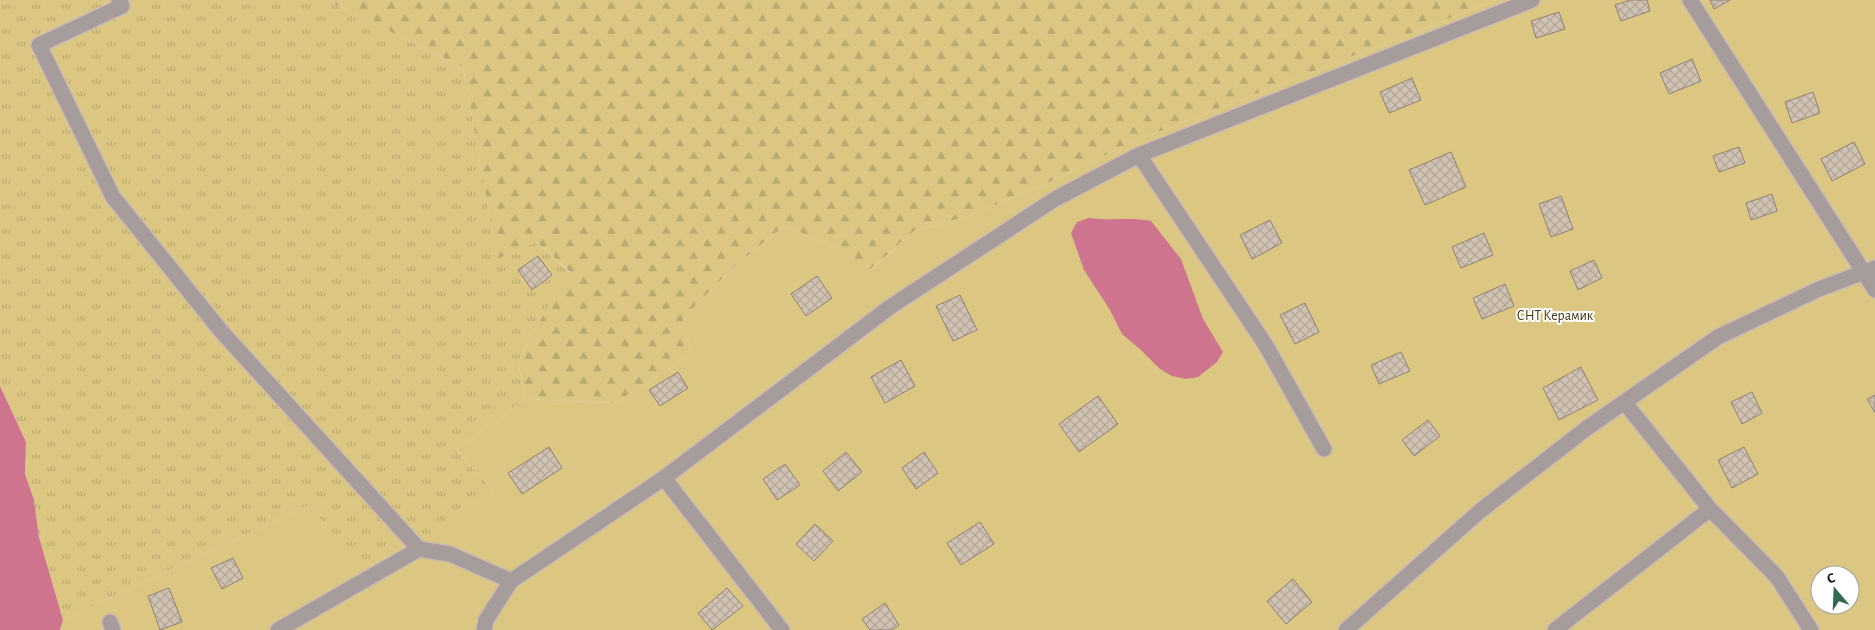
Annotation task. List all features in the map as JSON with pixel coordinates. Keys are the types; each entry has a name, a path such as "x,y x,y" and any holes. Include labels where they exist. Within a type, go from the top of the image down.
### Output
{"street":[{"path":"119,0 122,6 39,45 113,197 221,331 419,549 450,554 511,581"},
{"path":"484,630 486,620 511,581 664,478 890,307 1055,200 1138,155 1532,0"},
{"path":"1690,0 1869,271 1875,290"},
{"path":"1138,155 1265,344 1324,449"},
{"path":"1346,630 1480,511 1587,428 1718,337 1819,289 1869,271"},
{"path":"1625,402 1710,509 1777,577 1811,630"},
{"path":"664,478 782,630"},
{"path":"1555,630 1710,509"},
{"path":"278,630 419,549"}],"green space":[{"path":"0,0 335,0 334,4 463,67 497,258 537,242 570,273 536,327 518,361 525,399 456,449 495,493 364,573 309,505 63,620 39,537 34,500 25,474 26,442 0,386"},
{"path":"335,0 1497,0 1128,144 1042,186 966,217 914,231 870,270 838,248 784,226 735,266 683,318 692,354 615,403 525,399 518,361 536,327 570,272 537,242 497,259 463,67 334,4"},
{"name":"СНТ Керамик","path":"1497,0 1875,0 1875,630 60,630 63,620 309,505 364,572 495,493 456,449 525,399 615,403 692,354 683,318 735,266 784,226 838,248 871,270 914,231 966,217 1042,186 1128,144"}],"shaded area":[{"path":"1089,218 1151,221 1181,259 1203,319 1223,352 1217,362 1198,377 1186,379 1172,376 1160,369 1122,334 1110,310 1084,270 1071,233 1077,222"},
{"path":"0,386 26,442 25,474 34,500 39,537 63,620 60,630 0,630"}],"building":[{"path":"1630,0 1647,0 1650,11 1621,21 1615,5"},
{"path":"1710,0 1730,0 1714,9"},
{"path":"1559,12 1565,29 1536,38 1531,21"},
{"path":"1692,59 1701,81 1669,94 1660,73"},
{"path":"1412,78 1421,100 1389,113 1380,92"},
{"path":"1813,92 1820,113 1792,123 1785,102"},
{"path":"1854,142 1865,164 1832,181 1821,159"},
{"path":"1739,147 1745,163 1719,172 1713,156"},
{"path":"1451,152 1466,187 1425,205 1409,170"},
{"path":"1772,194 1777,211 1751,220 1746,203"},
{"path":"1561,196 1573,229 1551,237 1539,204"},
{"path":"1270,220 1282,243 1252,259 1240,235"},
{"path":"1484,233 1493,255 1461,268 1452,247"},
{"path":"538,256 552,275 532,290 518,270"},
{"path":"1594,260 1602,278 1578,290 1570,271"},
{"path":"817,276 832,298 806,316 791,294"},
{"path":"1505,284 1514,306 1482,319 1473,298"},
{"path":"960,295 977,330 953,341 936,306"},
{"path":"1305,303 1319,332 1295,344 1280,315"},
{"path":"1401,352 1410,371 1379,384 1371,365"},
{"path":"901,360 915,386 885,403 871,377"},
{"path":"1581,367 1598,400 1559,420 1543,388"},
{"path":"678,372 688,388 660,406 649,390"},
{"path":"1752,392 1762,413 1742,424 1731,402"},
{"path":"1875,395 1875,413 1867,399"},
{"path":"1098,396 1118,424 1079,452 1059,424"},
{"path":"1428,420 1440,436 1414,456 1402,440"},
{"path":"549,447 562,468 522,494 508,473"},
{"path":"1744,447 1758,474 1732,488 1718,460"},
{"path":"846,452 862,472 838,491 823,471"},
{"path":"924,452 938,473 916,489 902,468"},
{"path":"785,464 800,485 777,500 763,479"},
{"path":"980,522 994,544 961,565 947,543"},
{"path":"815,524 833,541 814,561 796,544"},
{"path":"233,558 243,578 222,589 211,568"},
{"path":"1293,579 1312,602 1286,624 1267,601"},
{"path":"169,588 182,622 160,630 148,596"},
{"path":"727,588 743,606 712,630 698,613"},
{"path":"885,603 899,625 892,630 870,630 862,619"}]}
